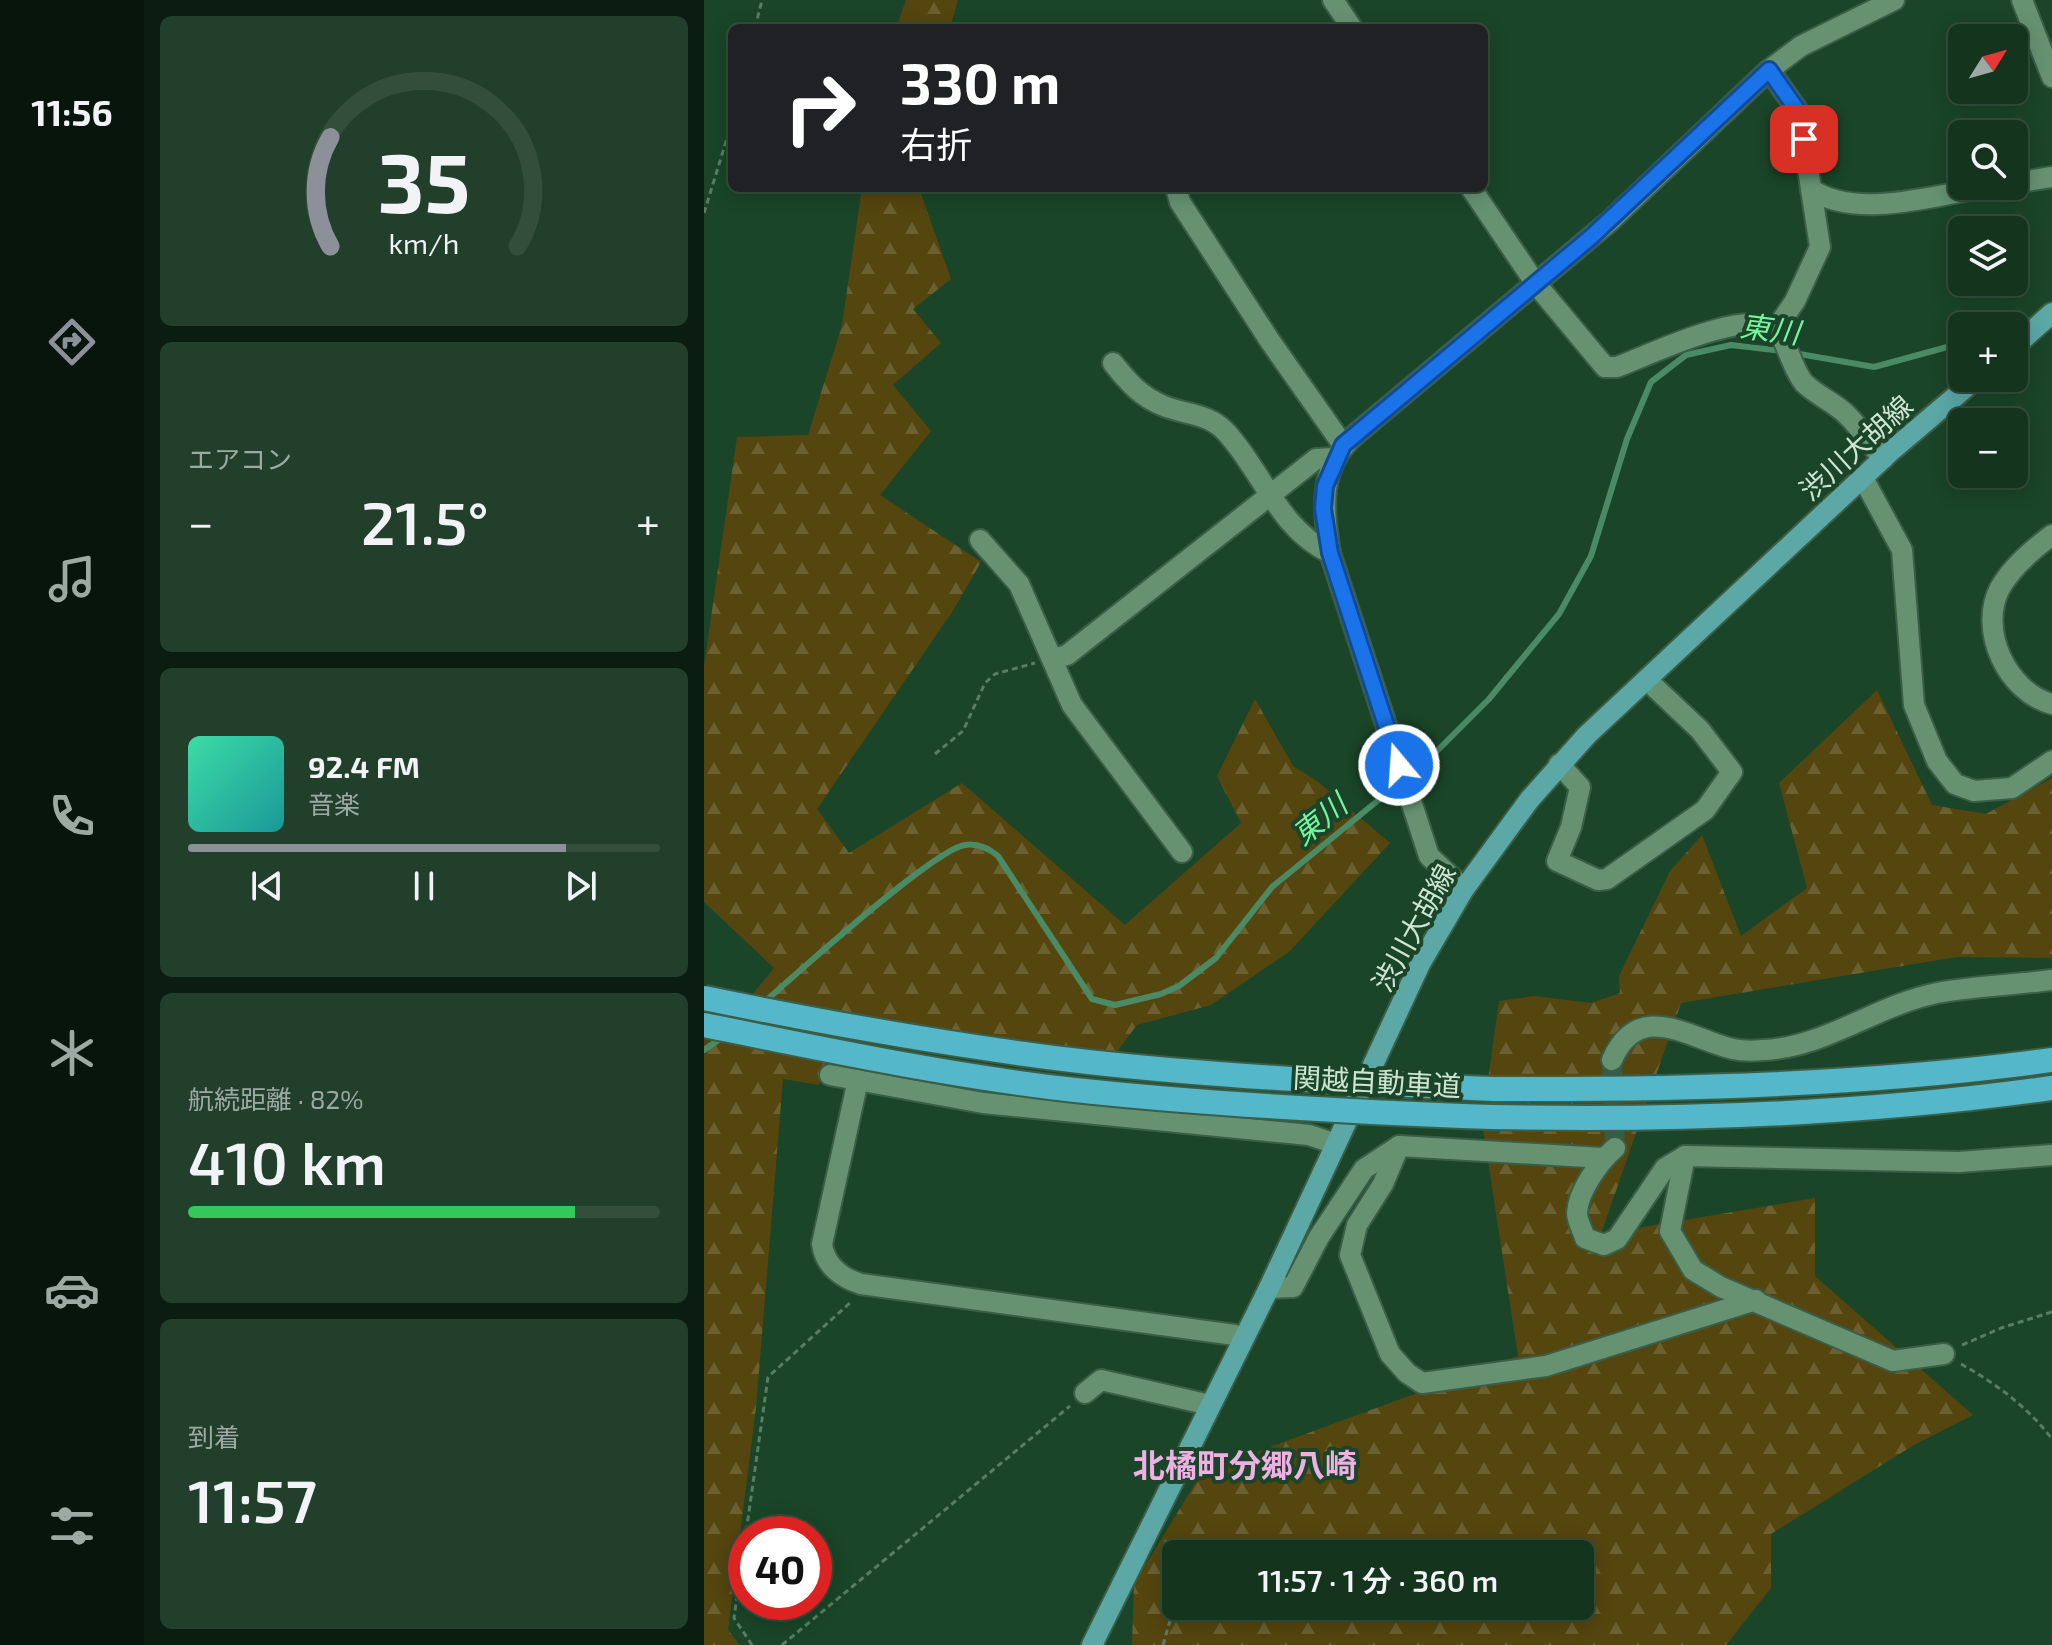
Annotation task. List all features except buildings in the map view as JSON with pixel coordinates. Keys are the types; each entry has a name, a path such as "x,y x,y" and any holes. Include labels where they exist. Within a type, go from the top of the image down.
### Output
{"highway":[{"name":"関越自動車道","path":"704,998 955,1044 1086,1061 1282,1079 1494,1089 1604,1090 1850,1080 2052,1060"},
{"name":"関越自動車道","path":"704,1025 939,1070 1071,1089 1216,1104 1492,1117 1584,1119 1839,1110 2052,1088"}],"main road":[{"path":"2028,334 2052,313"},
{"name":"渋川大胡線","path":"1092,1645 1269,1288 1420,964 1464,889 1559,764 1883,459 1961,392"}],"street":[{"path":"1333,0 1349,24"},
{"path":"1053,659 1067,655 1316,459 1339,452 1610,221 1769,70 1801,46 1894,0"},
{"path":"2022,0 2052,77"},
{"path":"1769,70 1800,114 1820,247 1780,334 1790,363 1807,386 1846,413 1883,459"},
{"path":"2028,181 2052,177"},
{"path":"1811,189 1825,199 1861,206 1948,193"},
{"path":"1177,192 1180,202 1339,452"},
{"path":"1474,192 1536,284 1605,367 1617,367 1716,329 1759,325 1780,334"},
{"path":"1113,363 1136,391 1165,407 1202,415 1225,432 1269,496 1309,543 1330,553"},
{"path":"1339,452 1325,486 1323,509 1330,553 1429,856 1464,889"},
{"path":"1863,478 1902,550 1914,705 1937,761 1955,784 1974,791 2012,788 2052,761"},
{"path":"2052,535 2026,557 1999,590 1993,620 1996,648 2008,669 2023,689 2052,704"},
{"path":"980,540 1019,584 1072,705 1182,852"},
{"path":"1559,764 1580,787 1571,827 1557,861 1598,880 1607,879 1705,810 1732,772 1700,730 1647,680"},
{"path":"1612,1060 1619,1043 1635,1030 1677,1027 1733,1049 1765,1050 1807,1043 1937,993 2052,980"},
{"path":"830,1075 983,1103 1309,1135 1336,1144"},
{"path":"858,1080 822,1244 823,1255 843,1278 861,1284 1235,1335"},
{"path":"1269,1288 1293,1287 1319,1237 1364,1169 1399,1146 1609,1153 1583,1194 1577,1215 1585,1238 1604,1245 1617,1239 1665,1168 1685,1156 1959,1162 2052,1155"},
{"path":"1399,1146 1383,1184 1357,1225 1350,1255 1390,1354 1407,1373 1422,1383 1546,1366 1756,1300"},
{"path":"1685,1156 1670,1231 1693,1270 1721,1287 1893,1361 1944,1354"},
{"path":"1085,1393 1101,1380 1210,1405"}],"path":[{"path":"756,24 762,0"},
{"path":"704,213 728,135"},
{"path":"935,754 963,731 985,683 995,674 1053,659"},
{"path":"752,1645 734,1618 768,1377 854,1299 861,1284"},
{"path":"1944,1354 2001,1328 2052,1312"},
{"path":"1944,1354 1993,1382 2039,1422 2052,1439"},
{"path":"782,1645 1085,1393"},
{"path":"1163,1645 1170,1620"}],"green space":[{"path":"906,0 958,0 951,24 897,24"},
{"path":"861,192 920,192 951,279 913,309 941,343 893,385 931,431 880,495 981,562 954,609 817,809 849,853 962,783 1125,925 1241,823 1217,776 1255,699 1293,766 1317,781 1390,843 1290,951 1211,1005 1137,1025 1116,1053 841,1017 819,1085 783,1079 756,1408 742,1516 728,1516 728,1630 740,1645 704,1645 704,1039 735,1016 774,968 704,902 704,666 737,437 808,435 842,325"},
{"path":"1877,690 1932,805 1986,814 2052,778 2052,958 1957,957 1681,1003 1601,1234 1815,1198 1815,1276 1973,1415 1914,1445 1771,1534 1771,1588 1726,1645 1132,1645 1134,1584 1202,1472 1518,1356 1482,1122 1499,1001 1534,996 1591,1003 1620,993 1619,976 1670,871 1702,835 1741,936 1807,888 1779,783"}],"waterway":[{"name":"東川","path":"2028,321 2033,319"},
{"name":"東川","path":"762,1004 896,890 949,852 965,845 983,847 998,856 1092,999 1115,1005 1161,994 1179,986 1216,958 1272,887 1430,758 1489,699 1559,614 1591,556 1627,439 1651,382 1686,355 1731,345 1783,351"},
{"name":"東川","path":"1794,353 1874,367 1948,347"},
{"name":"東川","path":"704,1050 723,1037"}],"tunnel":[{"path":"1612,1060 1615,1148"}],"district":[{"name":"北橘町分郷八崎","path":"1245,1466"}],"route":[{"path":"1399,765 1330,553 1323,509 1325,486 1334,458 1343,445 1610,221 1769,70 1800,114 1804,139"}]}
